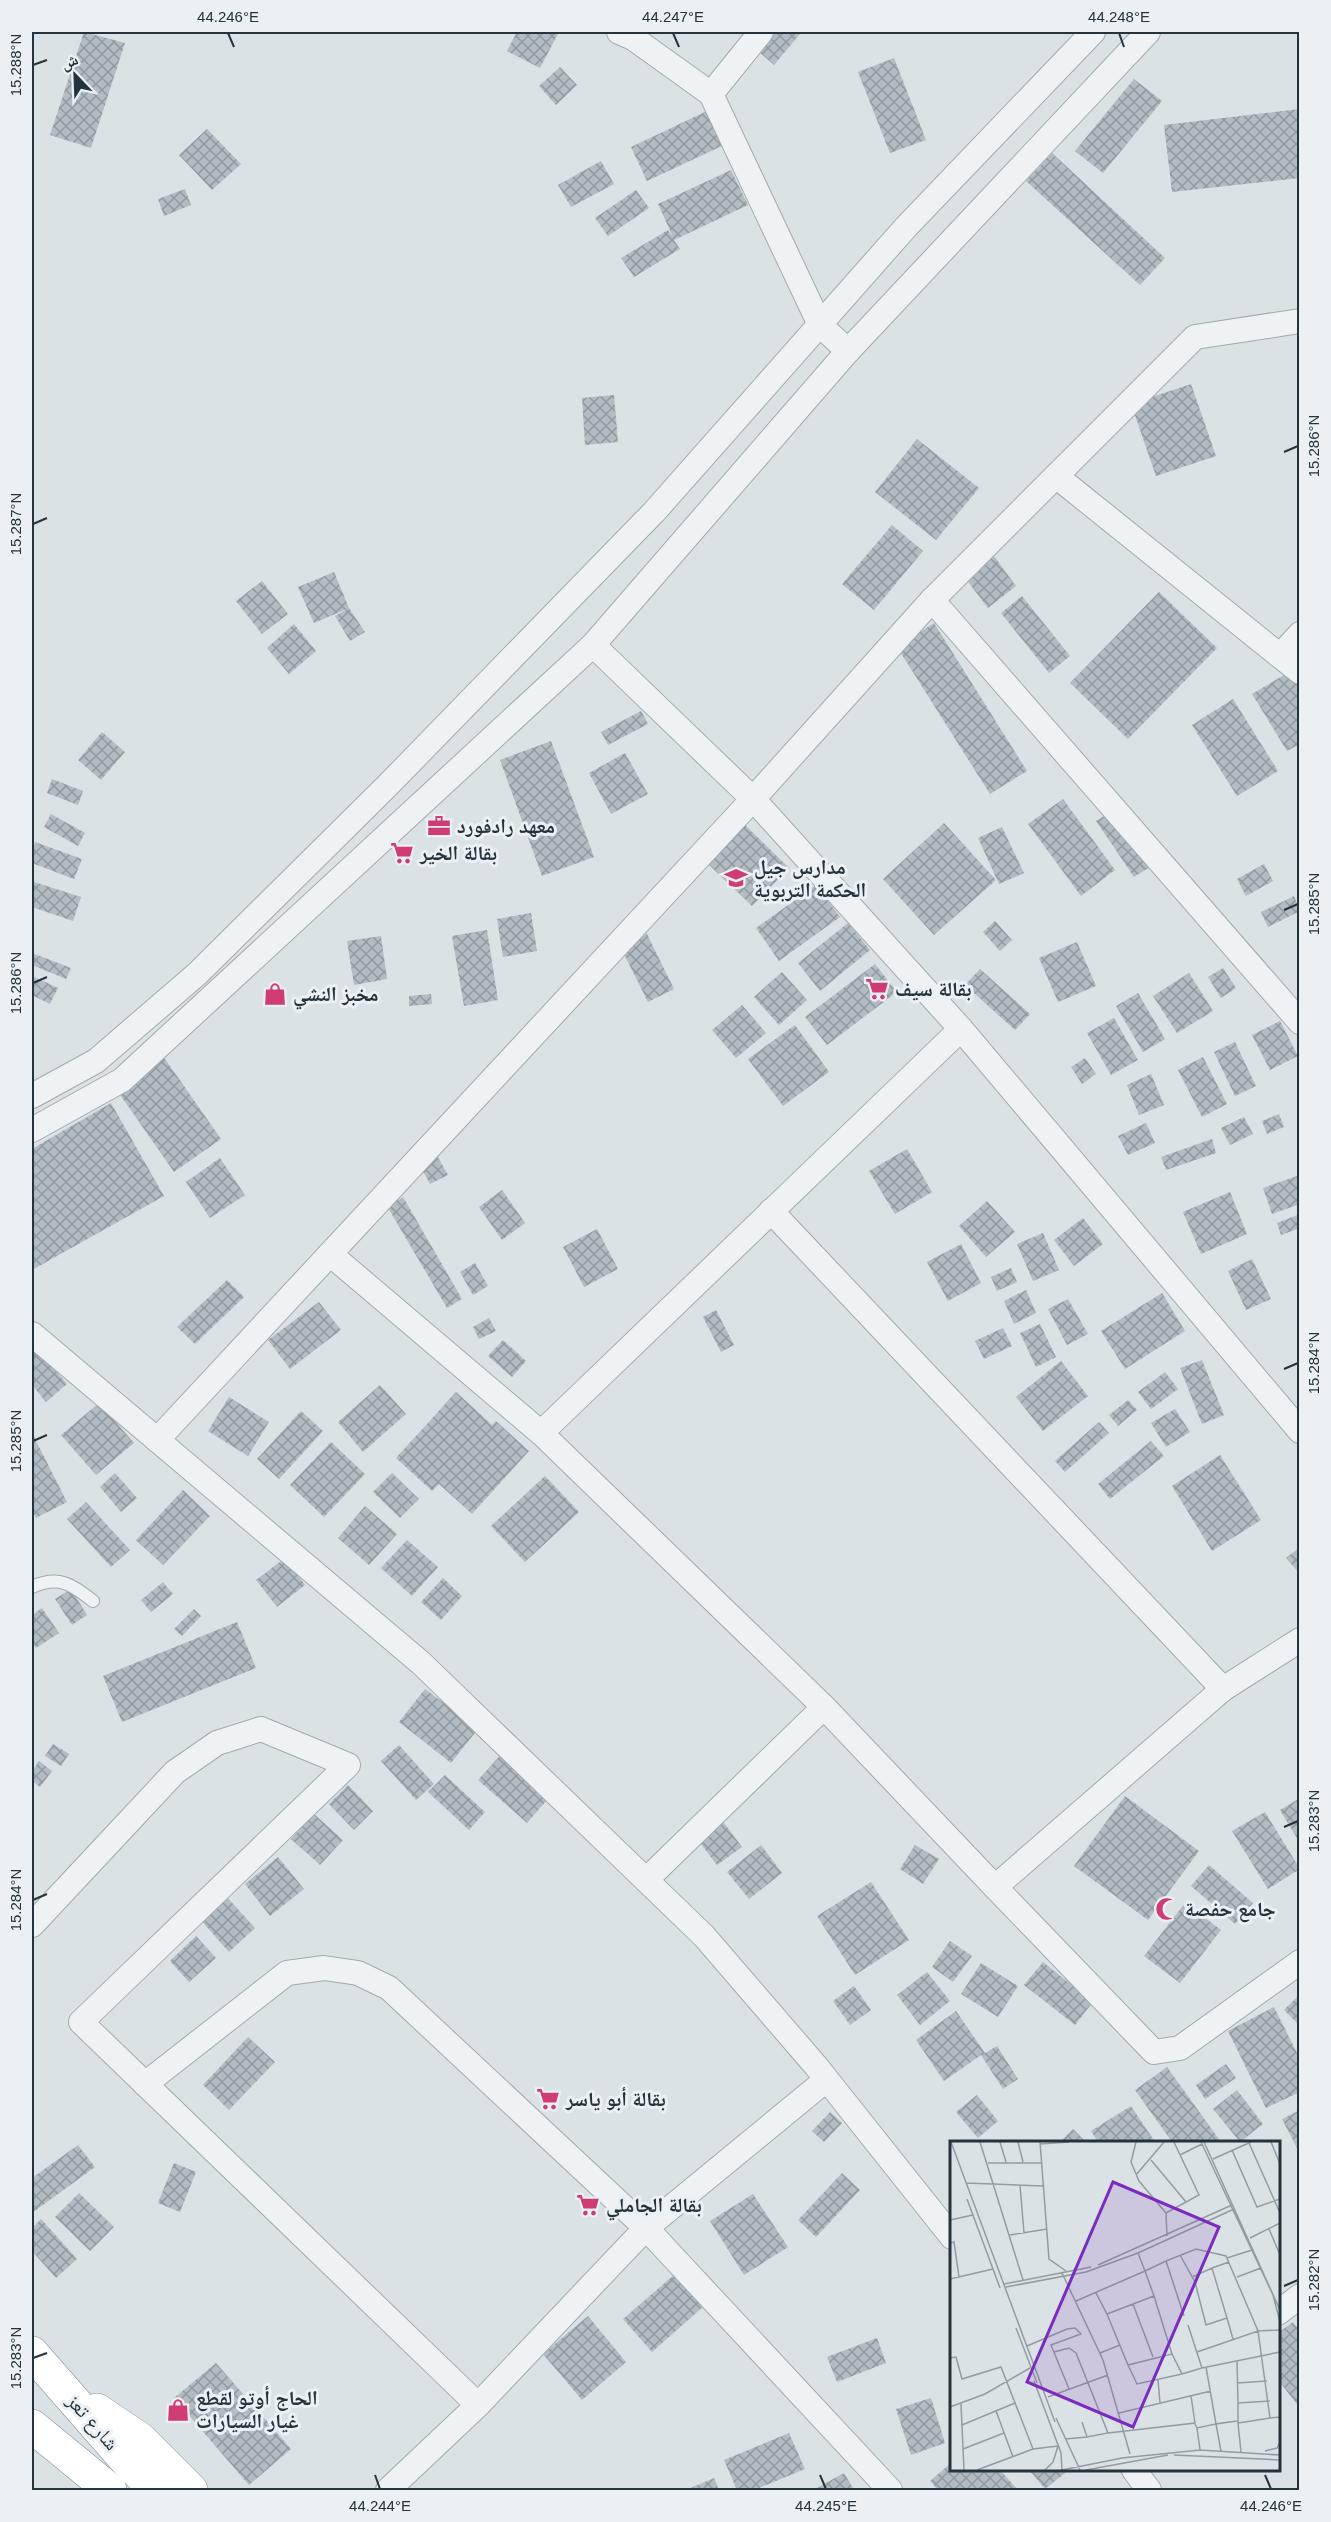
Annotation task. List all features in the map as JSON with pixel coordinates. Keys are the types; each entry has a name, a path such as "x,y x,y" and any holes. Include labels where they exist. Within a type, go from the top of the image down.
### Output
{"highway":[{"name":"شارع تعز","path":"32,2353 155,2490"},
{"path":"62,2386 140,2439 192,2490"},
{"name":"شارع تعز","path":"32,2426 110,2490"},
{"path":"32,2432 76,2490"}],"street":[{"path":"619,32 633,38 711,94 820,325 848,351"},
{"path":"711,94 761,32"},
{"path":"32,1096 96,1061 205,966 388,785 654,513 906,227 1093,32"},
{"path":"32,1130 122,1080 593,645 848,351 1148,32"},
{"path":"157,1440 753,799 932,600 1195,337 1299,321"},
{"path":"1056,476 1299,672"},
{"path":"932,600 1299,1022"},
{"path":"1280,656 1299,634"},
{"path":"593,645 753,799 961,1029 1299,1431"},
{"path":"541,1433 961,1029"},
{"path":"771,1211 1223,1689"},
{"path":"330,1254 541,1433 824,1707 1154,2052 1180,2048 1299,1962"},
{"path":"32,1334 421,1663 704,1936 826,2080 950,2236"},
{"path":"995,1887 1223,1689 1299,1640"},
{"path":"646,1880 824,1707"},
{"path":"32,1925 175,1772 217,1743 261,1729 348,1765 81,2022 478,2405"},
{"path":"145,2084 287,1973 324,1968 358,1973 389,1988 646,2228 890,2490"},
{"path":"387,2490 478,2405 646,2228 826,2080"},
{"path":"1280,2311 1299,2296"},
{"path":"1135,2471 1149,2490"}],"lane":[{"path":"32,1587 44,1582 61,1581 72,1585 93,1601"}],"building":[{"path":"84,32 125,43 91,148 50,135"},
{"path":"517,32 559,32 540,68 507,51"},
{"path":"762,32 800,34 774,65 751,45"},
{"path":"894,58 926,140 890,153 858,72"},
{"path":"560,67 577,85 556,105 539,86"},
{"path":"1134,79 1162,101 1103,173 1075,151"},
{"path":"1300,109 1300,178 1172,192 1164,125"},
{"path":"707,111 724,145 647,181 631,147"},
{"path":"207,129 241,164 212,190 179,155"},
{"path":"1052,153 1165,258 1140,285 1026,181"},
{"path":"601,161 614,184 571,207 558,185"},
{"path":"731,170 748,205 674,240 680,249 634,277 621,258 668,230 673,237 658,204"},
{"path":"185,189 191,205 164,216 158,199"},
{"path":"636,190 649,208 608,236 595,218"},
{"path":"1191,384 1216,456 1156,476 1131,404"},
{"path":"614,395 618,442 585,445 582,398"},
{"path":"917,439 979,488 936,540 875,492"},
{"path":"892,525 923,551 874,610 842,584"},
{"path":"985,544 1016,586 988,608 956,566"},
{"path":"334,572 349,608 314,623 298,587"},
{"path":"262,581 288,614 262,634 236,601"},
{"path":"1159,592 1217,648 1128,739 1070,683"},
{"path":"1022,596 1070,656 1049,673 1001,613"},
{"path":"349,608 365,632 350,641 335,616"},
{"path":"934,623 1027,771 990,794 897,647"},
{"path":"294,624 316,651 289,674 267,648"},
{"path":"1296,668 1300,674 1300,744 1287,751 1252,694"},
{"path":"1233,699 1278,771 1237,796 1192,725"},
{"path":"641,711 648,724 608,745 601,732"},
{"path":"102,732 125,752 101,780 78,760"},
{"path":"551,741 594,857 542,876 500,760"},
{"path":"625,753 648,794 611,814 589,773"},
{"path":"52,779 83,791 78,805 47,793"},
{"path":"1063,799 1115,870 1081,896 1028,824"},
{"path":"1115,809 1153,865 1134,877 1096,821"},
{"path":"51,814 85,833 78,846 44,827"},
{"path":"944,823 996,880 934,935 883,879"},
{"path":"744,824 789,868 752,906 706,862"},
{"path":"1002,827 1024,873 999,884 978,838"},
{"path":"35,842 82,859 74,879 32,863"},
{"path":"1264,864 1273,881 1246,896 1237,879"},
{"path":"34,882 81,897 73,921 32,907"},
{"path":"816,885 840,917 779,961 756,928"},
{"path":"1294,896 1300,911 1268,927 1261,912"},
{"path":"531,913 537,951 503,957 497,919"},
{"path":"995,921 1012,940 1000,951 983,932"},
{"path":"848,923 870,950 820,991 798,963"},
{"path":"487,930 498,1000 464,1006 452,936"},
{"path":"647,934 674,989 648,1002 620,946"},
{"path":"381,936 387,979 354,985 347,941"},
{"path":"1077,942 1096,986 1058,1002 1039,958"},
{"path":"32,953 71,968 66,979 32,965"},
{"path":"875,964 897,992 827,1045 805,1017"},
{"path":"1223,968 1236,988 1221,998 1208,977"},
{"path":"980,969 1030,1014 1015,1030 965,985"},
{"path":"782,972 807,1000 779,1025 754,997"},
{"path":"1189,973 1213,1011 1177,1033 1153,996"},
{"path":"32,976 58,988 50,1004 32,995"},
{"path":"1138,993 1165,1039 1143,1052 1116,1006"},
{"path":"431,994 432,1004 409,1006 409,996"},
{"path":"742,1005 766,1033 736,1058 712,1030"},
{"path":"1114,1018 1138,1060 1111,1075 1087,1033"},
{"path":"1280,1021 1298,1056 1270,1070 1252,1035"},
{"path":"795,1025 829,1072 783,1106 748,1059"},
{"path":"1235,1042 1256,1086 1235,1096 1214,1052"},
{"path":"163,1056 221,1139 174,1172 116,1089"},
{"path":"1203,1057 1227,1104 1202,1117 1178,1070"},
{"path":"1085,1058 1096,1074 1082,1084 1071,1067"},
{"path":"1151,1074 1164,1105 1139,1115 1127,1085"},
{"path":"111,1103 164,1196 32,1270 32,1149"},
{"path":"1279,1114 1284,1127 1267,1134 1262,1121"},
{"path":"1244,1117 1253,1134 1230,1145 1221,1128"},
{"path":"1146,1123 1155,1143 1128,1155 1118,1136"},
{"path":"1212,1139 1216,1153 1166,1170 1161,1157"},
{"path":"907,1149 932,1192 895,1214 869,1171"},
{"path":"436,1154 448,1175 430,1184 419,1164"},
{"path":"220,1158 245,1195 210,1218 186,1182"},
{"path":"1300,1175 1300,1204 1272,1214 1263,1188"},
{"path":"502,1190 525,1223 502,1240 479,1207"},
{"path":"1230,1192 1247,1234 1201,1254 1183,1212"},
{"path":"403,1197 462,1299 447,1308 387,1206"},
{"path":"987,1201 1015,1232 986,1257 959,1226"},
{"path":"1300,1214 1300,1228 1281,1235 1277,1223"},
{"path":"1083,1218 1103,1244 1074,1266 1054,1240"},
{"path":"597,1229 618,1269 584,1287 563,1247"},
{"path":"1043,1233 1059,1270 1033,1281 1017,1244"},
{"path":"961,1244 981,1283 948,1301 927,1262"},
{"path":"1252,1259 1271,1299 1246,1310 1228,1271"},
{"path":"475,1263 488,1286 473,1295 460,1272"},
{"path":"1011,1268 1017,1282 997,1291 991,1277"},
{"path":"227,1280 244,1297 195,1344 177,1327"},
{"path":"1026,1290 1036,1313 1014,1324 1004,1301"},
{"path":"1162,1293 1185,1331 1125,1369 1101,1331"},
{"path":"1068,1299 1088,1334 1067,1345 1048,1309"},
{"path":"319,1302 341,1330 290,1369 268,1340"},
{"path":"716,1310 734,1345 721,1352 703,1317"},
{"path":"489,1318 496,1331 479,1339 473,1327"},
{"path":"1040,1324 1056,1357 1036,1367 1020,1333"},
{"path":"1003,1328 1012,1346 984,1359 975,1341"},
{"path":"503,1340 526,1361 512,1377 488,1356"},
{"path":"34,1345 67,1384 46,1402 32,1385 32,1347"},
{"path":"1202,1360 1224,1415 1202,1424 1180,1368"},
{"path":"1061,1361 1088,1396 1043,1431 1016,1397"},
{"path":"1165,1372 1178,1389 1151,1409 1138,1392"},
{"path":"380,1385 406,1414 363,1452 338,1422"},
{"path":"456,1392 492,1425 496,1421 529,1451 472,1514 439,1484 432,1491 396,1458"},
{"path":"229,1397 269,1422 248,1456 208,1431"},
{"path":"1128,1400 1137,1410 1118,1426 1109,1415"},
{"path":"99,1403 134,1443 96,1475 61,1435"},
{"path":"1175,1409 1190,1432 1166,1447 1151,1423"},
{"path":"301,1411 323,1431 279,1479 257,1459"},
{"path":"1099,1422 1109,1433 1065,1472 1055,1461"},
{"path":"32,1433 67,1502 36,1518 32,1510"},
{"path":"1151,1441 1164,1456 1110,1499 1098,1484"},
{"path":"331,1442 365,1474 324,1517 290,1485"},
{"path":"1220,1455 1261,1520 1212,1551 1172,1486"},
{"path":"115,1473 137,1498 121,1512 100,1487"},
{"path":"392,1473 419,1499 400,1518 373,1492"},
{"path":"545,1476 579,1512 525,1562 491,1526"},
{"path":"183,1490 210,1516 163,1565 136,1540"},
{"path":"86,1502 130,1550 111,1567 67,1519"},
{"path":"365,1506 397,1534 369,1565 338,1538"},
{"path":"407,1540 438,1567 412,1596 381,1568"},
{"path":"1300,1547 1300,1574 1286,1558"},
{"path":"285,1558 305,1585 277,1607 256,1580"},
{"path":"443,1578 462,1596 441,1620 421,1602"},
{"path":"163,1582 173,1594 151,1612 141,1600"},
{"path":"71,1589 87,1615 72,1625 55,1599"},
{"path":"42,1608 59,1633 36,1648 32,1641 32,1615"},
{"path":"194,1609 201,1616 182,1636 174,1629"},
{"path":"237,1622 256,1668 122,1722 103,1676"},
{"path":"425,1689 478,1729 451,1763 399,1722"},
{"path":"53,1744 69,1754 61,1766 45,1756"},
{"path":"399,1745 434,1784 416,1800 381,1761"},
{"path":"506,1749 554,1792 527,1823 478,1780"},
{"path":"39,1761 52,1771 40,1787 32,1781 32,1771"},
{"path":"445,1775 485,1812 469,1830 428,1792"},
{"path":"348,1785 373,1811 354,1830 329,1804"},
{"path":"1125,1796 1199,1851 1148,1920 1074,1866"},
{"path":"1300,1798 1300,1843 1280,1810"},
{"path":"1265,1812 1300,1869 1268,1889 1232,1831"},
{"path":"314,1814 343,1840 320,1865 291,1839"},
{"path":"719,1816 742,1847 717,1865 694,1835"},
{"path":"761,1845 782,1873 749,1899 727,1872"},
{"path":"915,1845 939,1859 923,1884 900,1869"},
{"path":"278,1857 304,1889 270,1916 245,1884"},
{"path":"1209,1865 1253,1903 1235,1924 1191,1886"},
{"path":"871,1882 909,1940 855,1975 817,1916"},
{"path":"224,1894 255,1928 229,1952 198,1917"},
{"path":"1185,1903 1221,1930 1180,1983 1144,1956"},
{"path":"196,1936 216,1958 189,1982 170,1961"},
{"path":"950,1941 972,1956 953,1982 932,1967"},
{"path":"1043,1962 1093,2002 1075,2025 1024,1985"},
{"path":"981,1963 1018,1986 998,2017 961,1994"},
{"path":"927,1972 950,2001 920,2025 897,1995"},
{"path":"854,1986 871,2010 850,2025 833,2001"},
{"path":"1300,1994 1300,2026 1284,2010"},
{"path":"1274,2007 1300,2059 1300,2092 1266,2108 1228,2031"},
{"path":"956,2011 985,2053 997,2046 1018,2079 1003,2089 981,2055 944,2081 916,2040"},
{"path":"248,2037 275,2062 229,2110 203,2085"},
{"path":"1226,2064 1236,2078 1205,2099 1196,2085"},
{"path":"1167,2067 1220,2141 1171,2141 1135,2090"},
{"path":"1237,2090 1263,2124 1239,2141 1213,2109"},
{"path":"977,2095 998,2121 978,2138 956,2112"},
{"path":"1131,2106 1154,2141 1097,2141 1091,2131"},
{"path":"1300,2110 1300,2154 1282,2119"},
{"path":"830,2112 842,2123 824,2142 812,2131"},
{"path":"1073,2129 1085,2141 1061,2141"},
{"path":"78,2145 95,2167 32,2213 32,2178"},
{"path":"174,2163 196,2172 180,2212 158,2203"},
{"path":"842,2173 860,2190 816,2237 798,2220"},
{"path":"79,2193 114,2227 90,2251 55,2217"},
{"path":"753,2194 788,2247 744,2275 710,2221"},
{"path":"41,2219 77,2259 56,2278 32,2251 32,2228"},
{"path":"675,2274 704,2306 652,2352 623,2319"},
{"path":"588,2316 626,2362 582,2400 543,2354"},
{"path":"1293,2322 1300,2331 1300,2408 1280,2383 1280,2332"},
{"path":"877,2338 886,2363 837,2382 827,2357"},
{"path":"216,2363 291,2449 249,2485 174,2398"},
{"path":"931,2398 945,2443 911,2455 896,2409"},
{"path":"789,2433 805,2469 754,2490 737,2490 724,2460"},
{"path":"950,2464 950,2471 1001,2471 1018,2490 938,2490 930,2481"},
{"path":"1030,2471 1068,2471 1045,2489"},
{"path":"844,2473 854,2490 813,2490"},
{"path":"714,2478 719,2490 686,2490"}],"place":[{"name":"معهد رادفورد","path":"439,826"},
{"name":"بقالة الخير","path":"402,853"},
{"name":"مدارس جيل الحكمة التربوية","path":"736,878"},
{"name":"بقالة سيف","path":"877,989"},
{"name":"مخبز النشي","path":"275,994"},
{"name":"جامع حفصة","path":"1167,1909"},
{"name":"بقالة أبو ياسر","path":"548,2099"},
{"name":"بقالة الجاملي","path":"588,2205"},
{"name":"الحاج أوتو لقطع غيار السيارات","path":"178,2410"}]}
